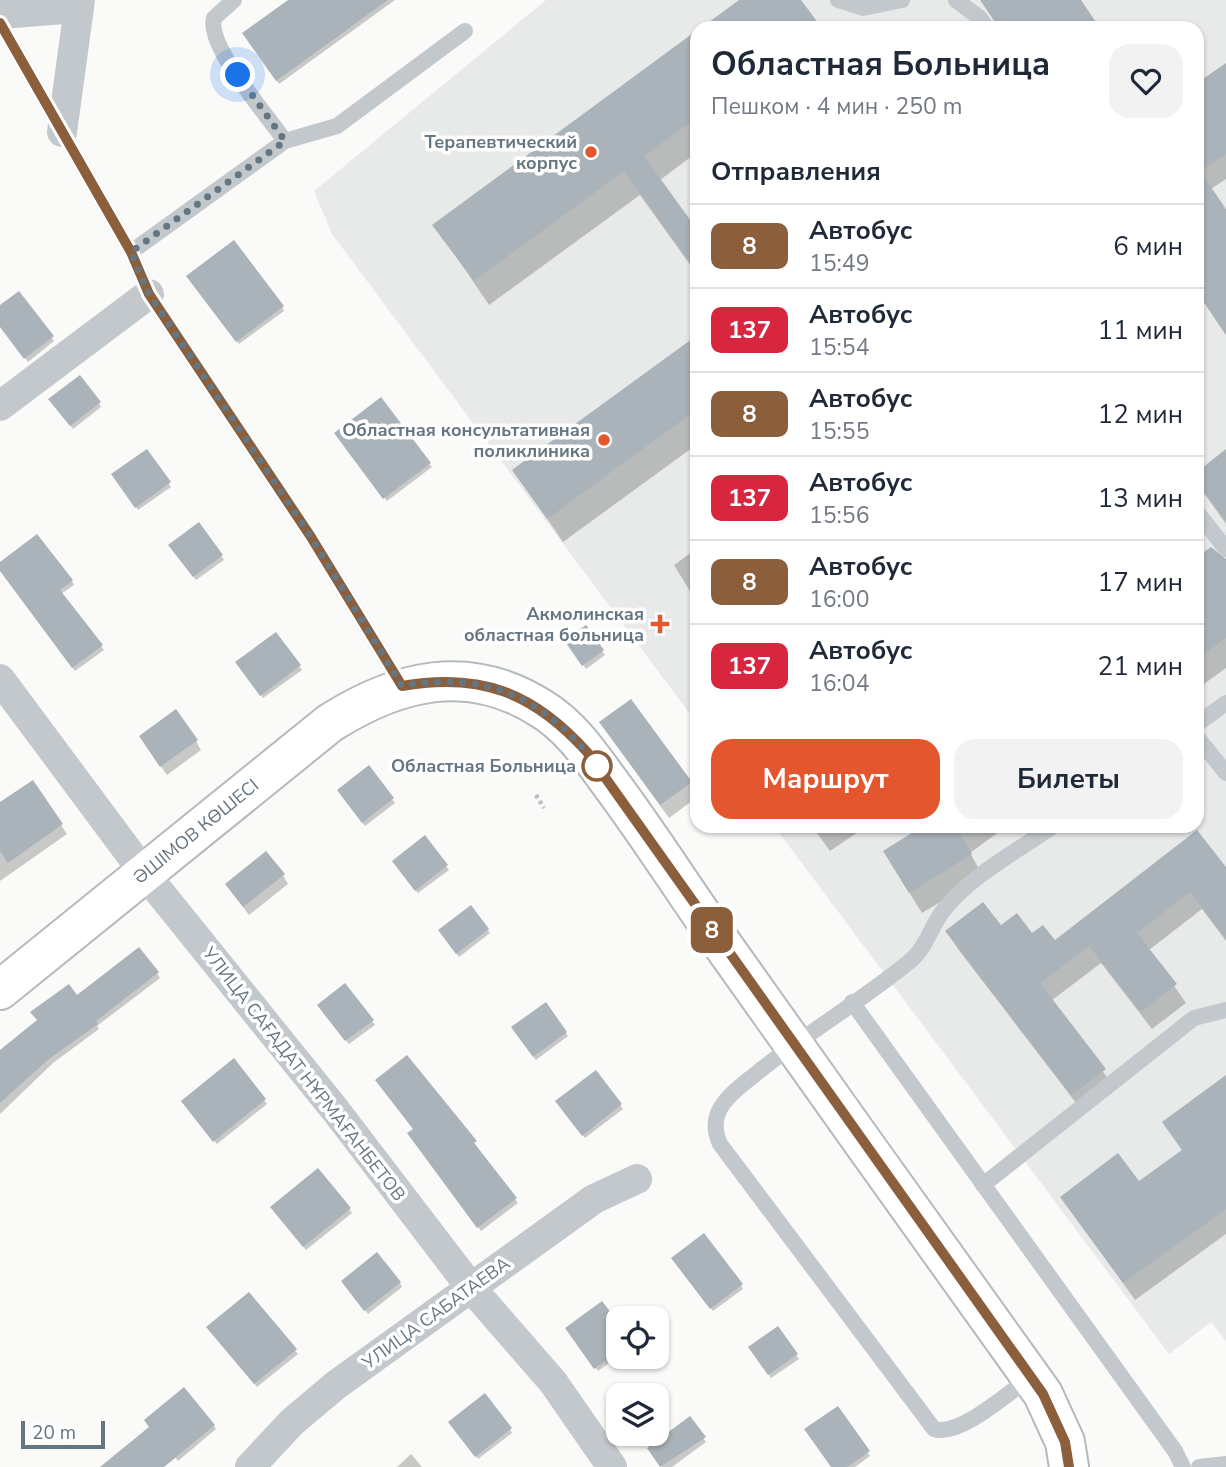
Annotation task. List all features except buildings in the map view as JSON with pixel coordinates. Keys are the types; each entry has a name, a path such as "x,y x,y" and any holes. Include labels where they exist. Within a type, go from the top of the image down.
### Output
{"street":[{"path":"0,14 79,4 62,132"},
{"path":"0,406 149,294"},
{"name":"УЛИЦА САҒАДАТ НҰРМАҒАНБЕТОВ","path":"0,679 145,874 336,1111 472,1289 553,1382 612,1467"},
{"name":"ӘШІМОВ КӨШЕСІ","path":"0,990 330,723 362,702 402,686 435,680 495,687 542,709 564,726 634,815 1031,1377 1055,1416 1065,1442 1069,1467"},
{"name":"УЛИЦА САБАТАЕВА","path":"250,1467 292,1422 336,1385 594,1199 637,1179"}],"lane":[{"path":"234,0 214,18 212,32 223,53 285,141"},
{"path":"838,0 863,8 902,0"},
{"path":"956,0 982,21"},
{"path":"0,23 131,252 149,294 311,537 402,686"},
{"path":"131,252 285,141 337,126 465,31"},
{"path":"1204,521 1226,549"},
{"path":"1204,719 1226,703"},
{"path":"1204,746 1226,773"},
{"path":"1031,1377 960,1427 942,1432 934,1429 720,1144 716,1126 717,1115 739,1087 794,1043 920,952 934,923 959,893 1043,833"},
{"path":"852,1002 1183,1467"},
{"path":"984,1185 1187,1024 1212,1012 1226,1010"},
{"path":"1199,1467 1226,1464"}],"path":[{"path":"536,795 544,808"}],"shaded area":[{"name":"Акмолинская областная больница","path":"546,0 1226,0 1226,1341 1211,1322 1169,1354 779,833 1204,833 1204,21 690,21 690,714 332,234 314,191"}],"bus line":[{"name":"8","path":"0,23 131,252 149,294 311,537 402,686 435,680 495,687 542,709 564,726 587,752 1043,1394 1065,1442 1069,1467"}],"place":[{"name":"Терапевтический корпус","path":"591,152"},
{"name":"Областная консультативная поликлиника","path":"604,440"},
{"name":"Акмолинская областная больница","path":"660,624"},
{"name":"Областная Больница","path":"597,766"}],"route":[{"path":"238,75 285,141 131,252 149,294 311,537 402,686 435,680 495,687 542,709 564,726 603,773 597,766"}]}
